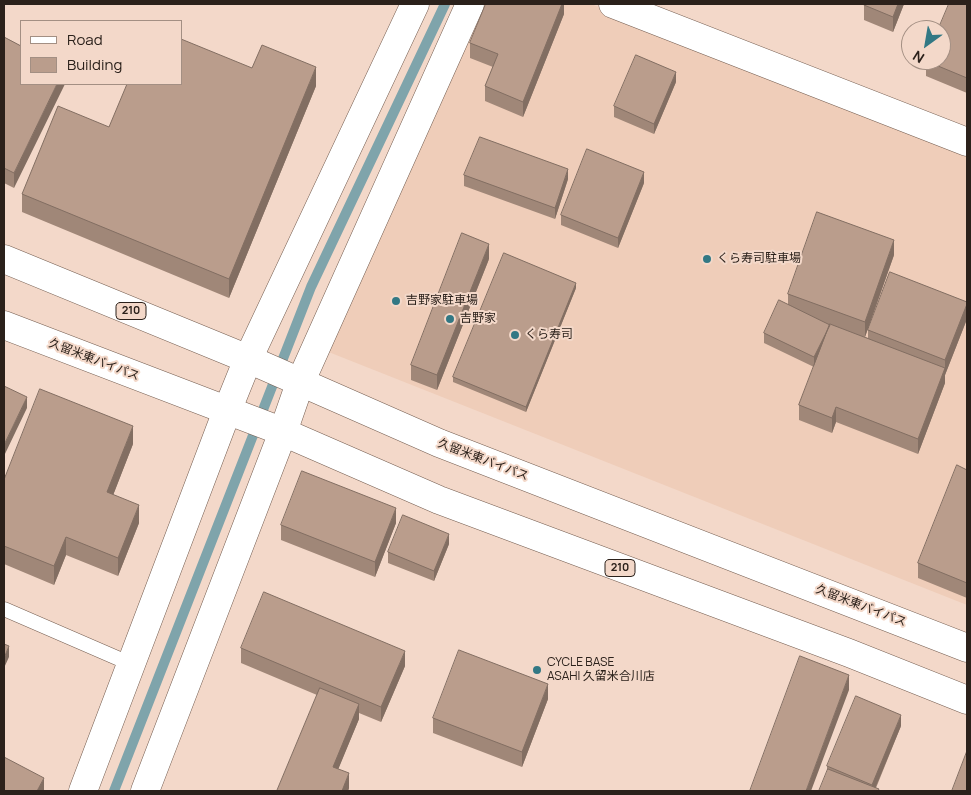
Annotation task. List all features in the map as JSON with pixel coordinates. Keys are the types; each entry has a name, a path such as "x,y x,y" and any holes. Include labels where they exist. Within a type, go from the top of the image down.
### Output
{"main road":[{"path":"83,791 131,664 253,361 415,4"},
{"path":"145,791 279,430 470,4"},
{"path":"612,4 967,142"},
{"name":"久留米東バイパス","path":"4,259 253,361 439,443 967,648"},
{"name":"久留米東バイパス","path":"4,325 279,430 438,500 849,653 967,700"}],"lane":[{"path":"4,609 131,664"}],"shaded area":[{"path":"484,4 591,4 967,155 967,605 326,351"}],"building":[{"path":"486,4 562,4 523,102 485,86 498,54 470,43"},
{"path":"864,4 898,4 893,17"},
{"path":"949,4 967,4 967,78 948,70 951,70 951,20 942,20"},
{"path":"4,37 20,45 20,85 57,85 14,173 4,168"},
{"path":"182,39 252,68 262,45 316,67 229,279 22,194 58,106 109,127 127,85 182,85"},
{"path":"636,55 676,72 654,124 614,106"},
{"path":"480,137 568,169 555,208 464,175"},
{"path":"587,149 644,172 618,238 561,215"},
{"path":"817,212 894,240 865,322 788,294"},
{"name":"吉野家","path":"462,233 489,244 437,375 411,365"},
{"name":"くら寿司","path":"504,253 576,283 526,407 453,377"},
{"path":"890,272 967,302 945,360 868,330"},
{"path":"779,300 830,325 814,357 764,333"},
{"path":"830,324 945,368 918,439 836,407 832,418 799,405"},
{"path":"4,386 27,397 4,445"},
{"path":"40,389 133,426 107,492 139,505 118,558 66,537 54,566 4,546 4,480"},
{"path":"957,465 967,470 967,583 918,563"},
{"path":"302,471 396,508 375,562 281,525"},
{"path":"403,515 449,534 434,571 388,552"},
{"path":"264,592 405,651 381,707 241,648"},
{"path":"4,644 9,646 4,658"},
{"path":"459,650 548,684 522,752 433,718"},
{"path":"800,656 849,675 806,791 750,791"},
{"path":"320,688 359,704 333,767 349,773 342,791 277,791"},
{"path":"856,696 901,715 872,785 827,766"},
{"path":"967,751 967,791 952,791"},
{"path":"4,757 44,778 37,791 4,791"},
{"path":"828,769 879,789 878,791 819,791"}],"waterway":[{"path":"114,791 311,287 445,4"}],"place":[{"name":"くら寿司駐車場","path":"707,259"},
{"name":"吉野家駐車場","path":"396,301"},
{"name":"吉野家","path":"450,319"},
{"name":"くら寿司","path":"515,335"},
{"name":"CYCLE BASE ASAHI 久留米合川店","path":"537,670"}]}
